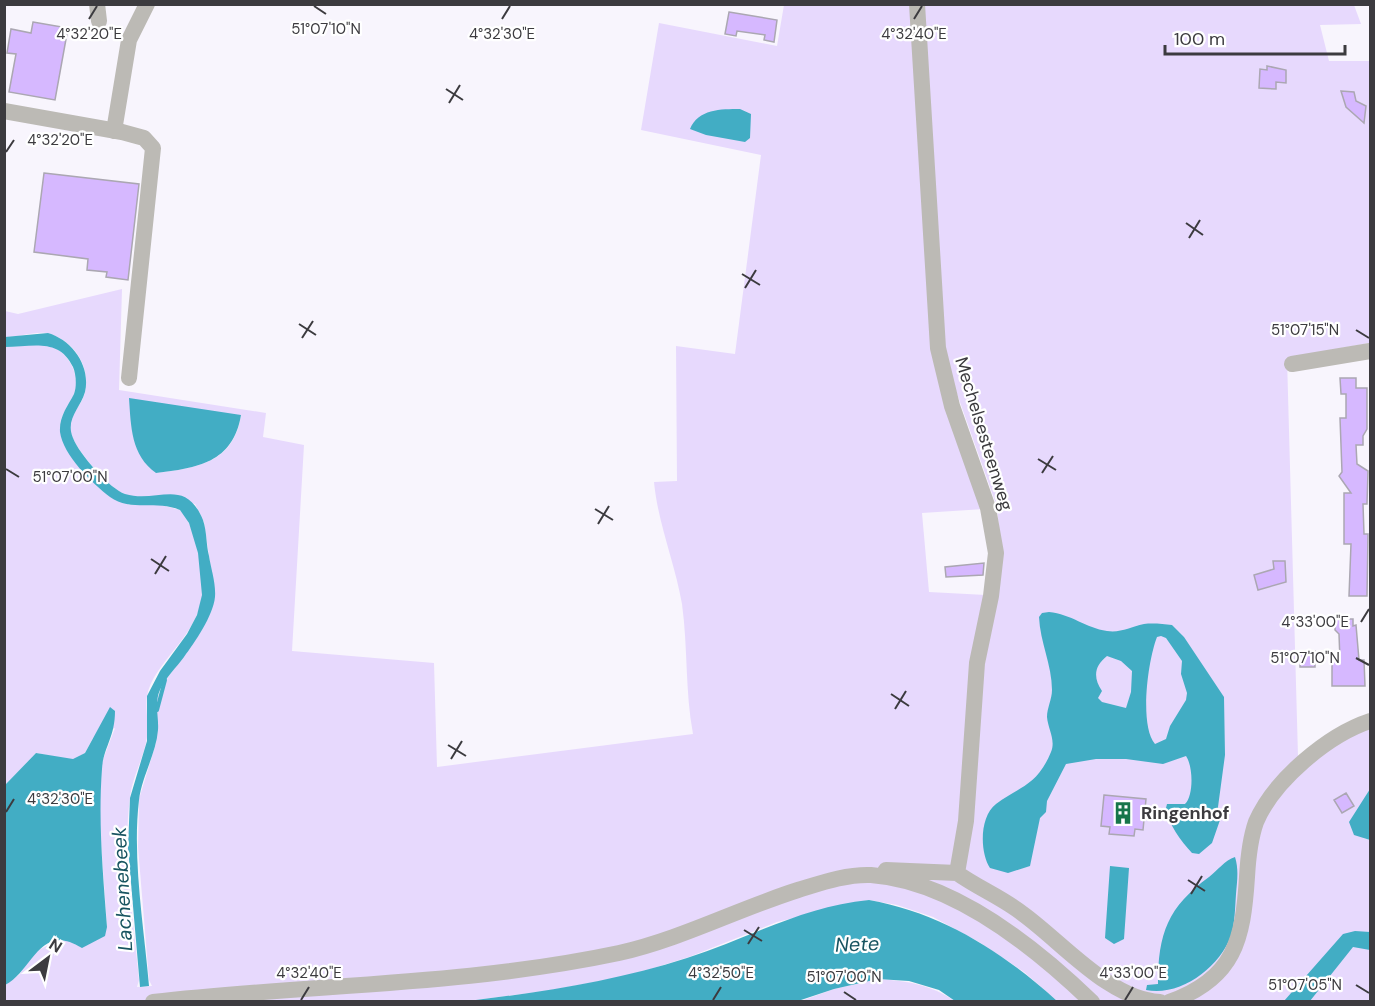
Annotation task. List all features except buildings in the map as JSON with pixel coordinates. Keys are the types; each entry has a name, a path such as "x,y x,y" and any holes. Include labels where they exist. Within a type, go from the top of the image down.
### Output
{"street":[{"path":"114,131 129,40 147,4"},
{"name":"Mechelsesteenweg","path":"916,4 938,348 952,406 988,508 996,553 991,596 977,663 966,820 957,873"},
{"path":"4,111 144,138 153,148 129,378"},
{"path":"1292,364 1371,351"},
{"path":"1169,1002 1183,997 1204,983 1218,972 1233,955 1243,926 1249,855 1254,833 1257,822 1271,800 1302,761 1334,737 1371,721"},
{"path":"870,875 879,870 957,873 1023,913 1109,983 1146,1001 1160,1002"},
{"path":"153,1002 444,980 542,967 622,952 681,934 768,899 832,879 870,875 903,881 943,895 992,921 1039,952 1092,1002"}],"shaded area":[{"path":"784,5 912,5 930,318 984,509 922,513 929,592 986,595 985,662 1002,560 997,507 949,371 940,311 921,5 1354,5 1361,24 1320,25 1329,61 1370,61 1369,343 1287,358 1298,756 1370,714 1370,789 1359,809 1363,838 1370,840 1370,1001 1057,1001 1024,972 979,942 933,917 897,905 869,900 777,922 689,957 628,976 546,991 468,1001 5,1001 5,985 20,974 33,953 58,940 71,941 107,926 99,814 102,762 115,728 93,738 85,753 73,760 36,753 5,785 5,347 46,345 60,351 65,356 73,369 76,384 62,419 61,433 64,443 129,505 158,504 180,510 186,517 198,551 202,597 198,612 184,638 157,672 151,684 147,696 147,737 130,798 127,842 139,980 137,987 152,986 149,980 138,847 139,799 156,743 157,698 168,677 196,639 215,597 204,522 195,504 147,499 122,493 99,474 77,446 70,430 70,424 85,392 85,373 79,356 66,342 50,334 4,337 5,311 18,314 122,289 119,390 266,413 263,437 304,445 292,651 434,663 437,767 693,734 682,604 659,513 654,482 677,481 676,346 735,354 761,155 641,130 659,23 777,46","holes":["241,415 231,444 211,460 185,469 155,473"]},
{"path":"878,979 919,985 937,991 955,1001 798,1002 834,989"}],"water":[{"path":"740,109 751,114 750,138 745,142 706,135 690,129 694,122 704,114 718,110"},
{"path":"48,333 57,336 72,348 78,355 85,373 85,392 71,425 76,445 111,485 125,494 148,496 169,494 188,499 196,507 203,520 214,581 214,604 207,620 158,695 157,739 139,800 138,869 149,986 140,987 128,848 130,798 147,741 147,696 160,671 187,634 197,615 202,595 198,553 189,523 180,510 118,501 95,484 72,459 62,441 60,426 62,416 75,391 76,380 73,367 60,351 52,347 34,345 5,347 5,337"},
{"path":"129,398 241,415 237,431 230,444 211,460 185,469 156,473 148,466 137,449 132,430"},
{"path":"1042,613 1057,613 1107,631 1144,624 1172,625 1184,637 1224,697 1225,755 1218,807 1220,820 1212,843 1199,854 1192,853 1179,838 1169,820 1166,808 1167,804 1185,804 1188,800 1192,780 1186,756 1163,764 1126,759 1096,759 1066,764 1047,801 1046,812 1040,818 1030,866 1008,873 990,868 983,845 986,817 996,804 1034,779 1046,763 1052,748 1047,717 1052,693 1050,672 1041,635 1039,617","holes":["1157,637 1166,638 1182,661 1181,674 1187,693 1186,700 1170,726 1166,739 1155,744 1150,735 1146,708 1151,661","1107,656 1121,661 1132,671 1131,692 1126,708 1102,702 1098,698 1102,691 1096,672 1099,664"]},
{"path":"110,707 115,711 111,736 104,755 101,789 107,927 105,936 82,948 67,941 56,940 46,944 15,978 5,985 5,785 36,753 73,759 85,753"},
{"path":"1370,789 1370,840 1354,835 1349,822"},
{"path":"1235,857 1237,876 1234,921 1231,936 1225,948 1208,969 1197,978 1172,989 1146,990 1147,985 1158,984 1163,936 1175,911 1195,888 1224,863"},
{"path":"1110,866 1129,868 1124,939 1114,944 1105,938"},
{"name":"Nete","path":"869,900 922,914 970,937 1015,966 1057,1001 955,1001 939,990 909,981 878,979 834,989 798,1001 468,1001 551,990 633,973 687,958 799,916 845,903"},
{"path":"1355,931 1370,932 1370,950 1353,947 1310,1001 1284,1001 1343,934"}],"waterway":[{"name":"Lachenebeek","path":"157,710 165,680"}],"place":[{"name":"Ringenhof","path":"1123,813"}]}
